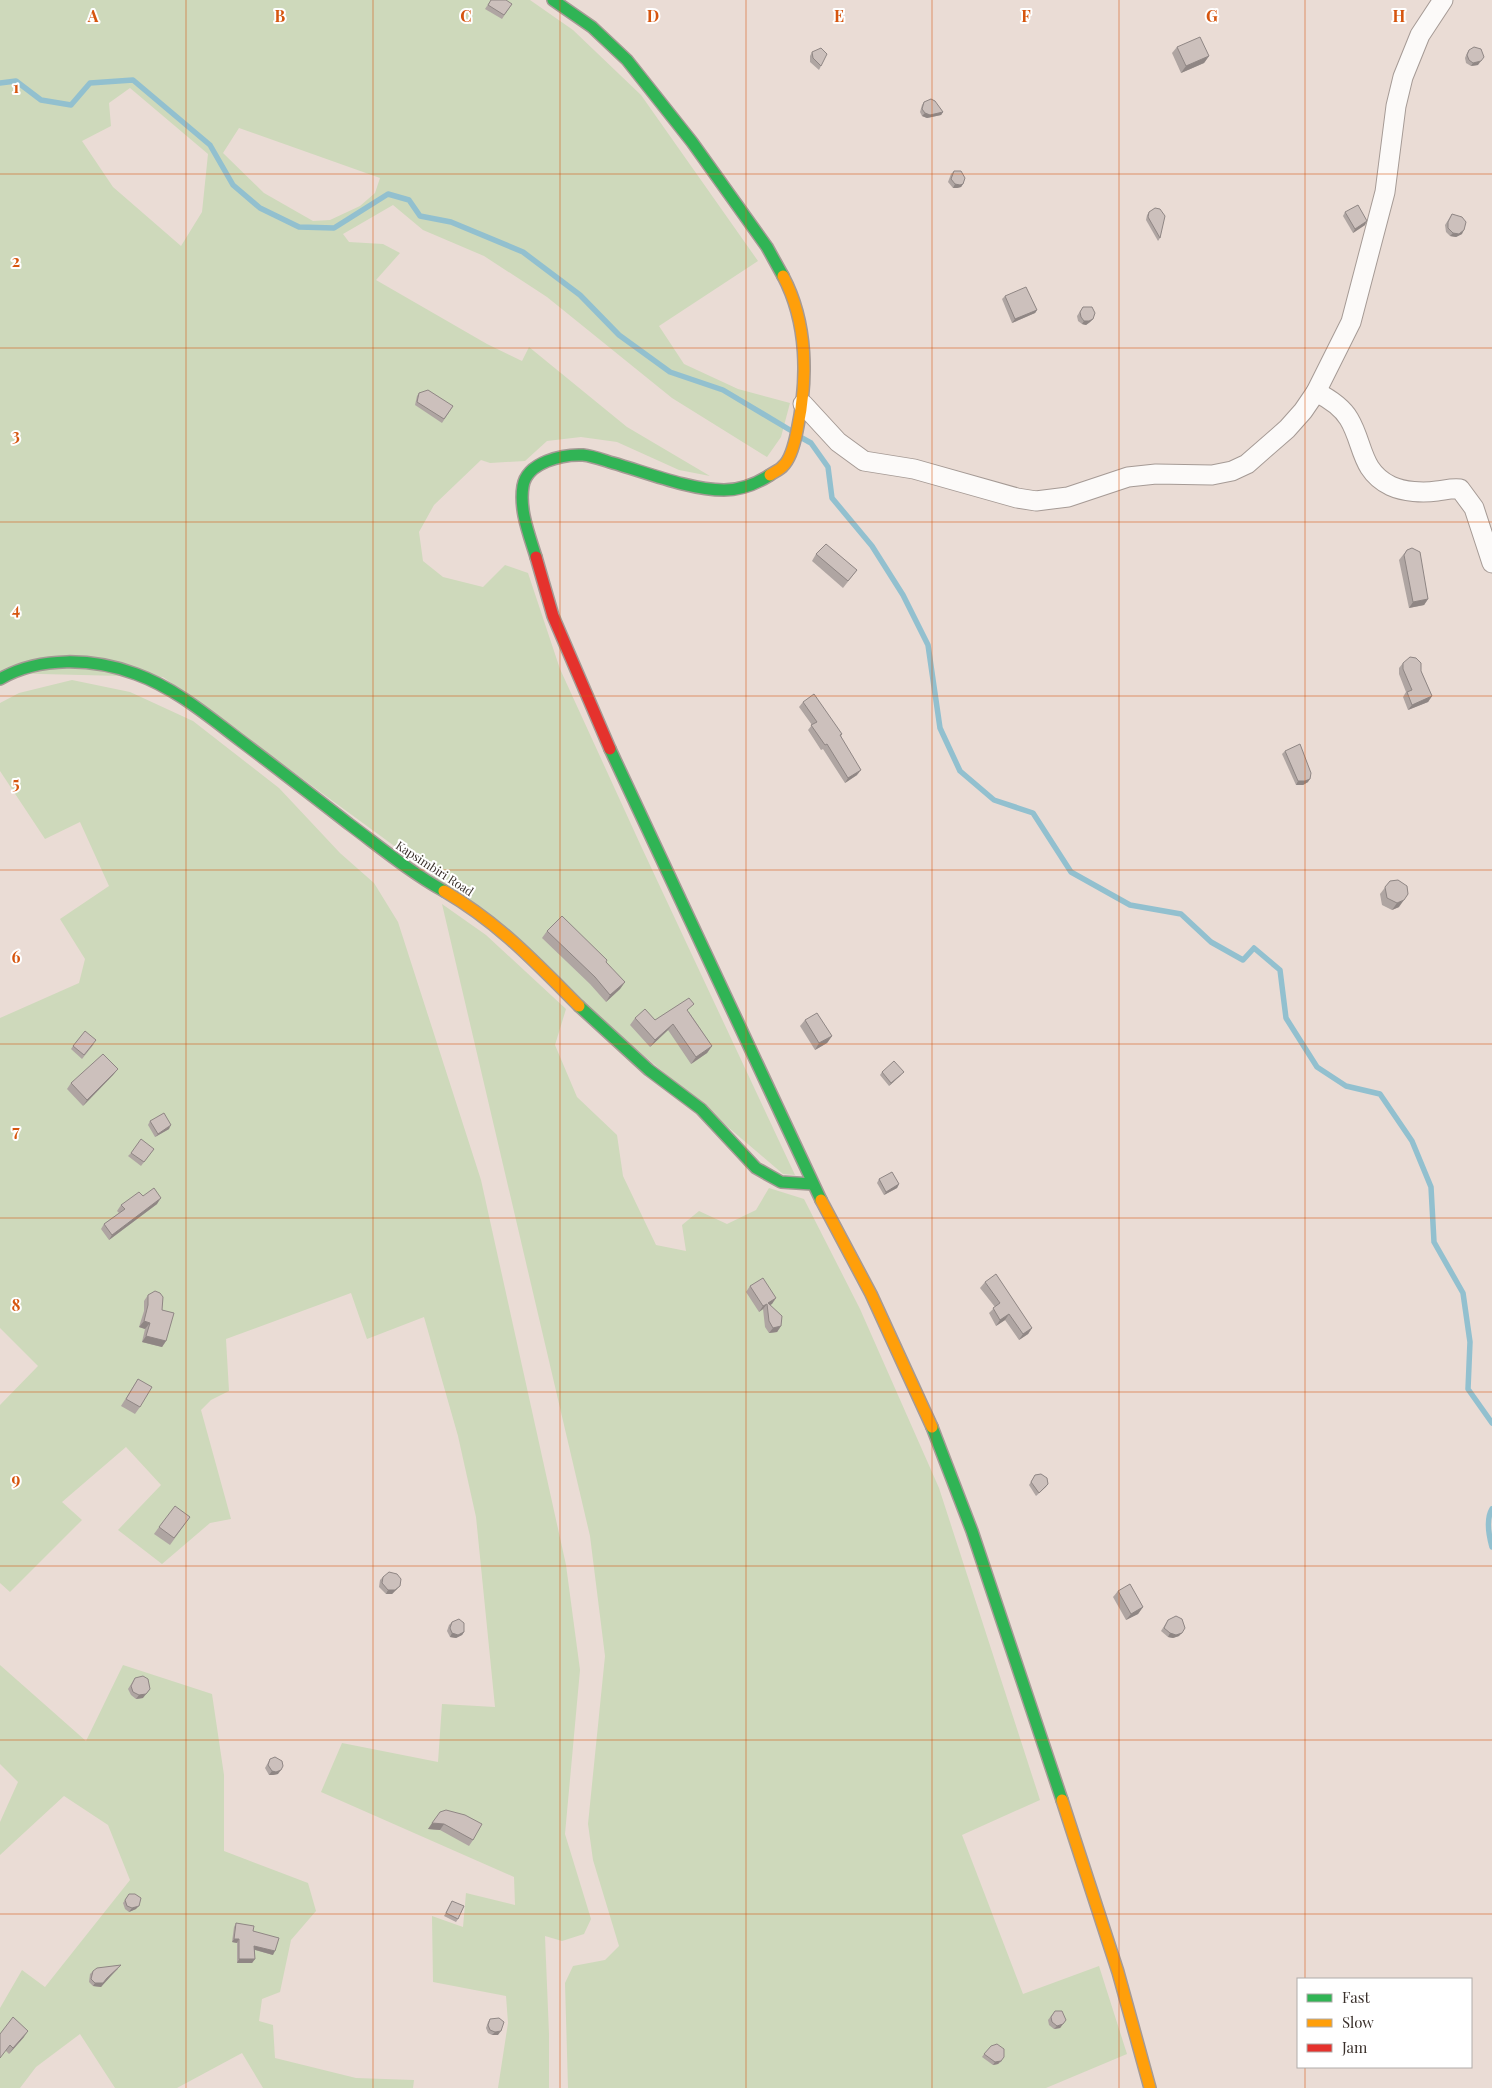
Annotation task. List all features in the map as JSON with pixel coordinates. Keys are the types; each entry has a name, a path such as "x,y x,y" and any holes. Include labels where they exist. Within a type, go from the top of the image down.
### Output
{"street":[{"path":"553,0 592,28 627,60 692,142 767,247 786,282 797,312 804,359 801,412 795,442 784,466 760,482 743,488 724,490 702,488 584,455 562,457 540,464 529,473 523,484 522,504 526,524 553,616 595,716 812,1184 871,1294 931,1424 972,1531 1118,1972 1150,2088"},
{"path":"801,412 864,462 914,469 1017,498 1036,501 1068,497 1128,477 1156,474 1212,475 1232,471 1247,464 1287,429 1303,411 1316,392 1351,322 1385,192 1396,106 1403,77 1420,35 1443,0"},
{"path":"1316,392 1330,399 1349,418 1366,464 1377,476 1392,486 1409,491 1435,492 1450,488 1460,489 1474,508 1492,563"},
{"name":"Kapsimbiri Road","path":"0,679 25,667 49,663 82,663 112,667 136,674 161,686 216,722 403,866 452,895 497,927 650,1071 700,1108 742,1154 765,1174 777,1181 812,1184"}],"green space":[{"path":"0,0 530,0 573,30 641,95 758,261 659,326 684,364 738,389 790,403 781,437 767,457 672,398 547,297 484,256 423,230 393,205 343,234 349,242 383,244 400,253 376,280 487,344 522,361 529,347 627,427 710,476 679,470 617,442 581,437 547,441 525,461 490,463 481,460 434,505 419,532 423,561 443,577 483,587 505,565 528,573 560,669 795,1175 783,1174 419,864 163,677 0,673","holes":["130,88 208,154 202,212 181,246 113,187 82,141 111,126 109,103","239,128 380,178 375,193 360,206 330,220 313,221 264,193 223,153"]},
{"path":"72,680 130,692 193,721 279,788 340,853 374,883 398,922 481,1180 566,1565 580,1670 565,1834 591,1919 584,1934 562,1941 545,1936 549,2088 498,2088 508,2023 506,1996 433,1982 432,1916 463,1927 466,1893 515,1905 514,1877 321,1792 342,1743 438,1762 442,1704 495,1707 476,1517 458,1436 424,1317 367,1339 351,1293 226,1339 229,1391 211,1400 201,1410 231,1519 210,1523 162,1564 118,1530 161,1485 126,1447 62,1502 82,1520 10,1592 0,1583 0,1405 38,1366 0,1328 0,1018 79,983 85,959 60,919 109,886 80,822 45,839 0,771 0,703 19,693"},
{"path":"442,904 486,935 566,1009 555,1045 577,1097 617,1135 623,1176 656,1245 686,1251 682,1225 699,1211 727,1224 756,1210 769,1188 804,1199 860,1309 939,1488 1040,1800 962,1835 1023,1994 1099,1966 1127,2054 1046,2088 568,2088 565,1983 573,1966 605,1960 619,1946 593,1860 588,1824 605,1656 590,1536"},
{"path":"0,1665 86,1741 123,1665 212,1694 224,1775 224,1851 308,1883 316,1911 291,1940 280,1992 262,1999 259,2021 273,2025 275,2058 356,2078 414,2080 413,2088 263,2088 242,2053 177,2088 115,2088 80,2034 36,2067 20,2088 0,2088 0,2008 22,1970 45,1987 130,1880 108,1825 64,1796 0,1855 0,1822 18,1782 0,1764"}],"building":[{"path":"491,0 506,0 512,4 504,15 488,5"},
{"path":"1200,37 1209,56 1186,66 1177,47"},
{"path":"1474,47 1481,49 1484,57 1481,61 1473,63 1467,55 1469,50"},
{"path":"821,48 827,54 821,66 813,58 812,52"},
{"path":"931,99 935,101 943,112 930,115 925,113 922,109 924,102"},
{"path":"954,171 961,171 965,178 963,184 955,184 951,179"},
{"path":"1358,205 1367,221 1355,229 1345,212"},
{"path":"1155,208 1160,209 1165,216 1160,238 1148,217 1149,212"},
{"path":"1452,214 1462,217 1466,222 1464,230 1459,234 1453,233 1448,228 1448,222"},
{"path":"1026,287 1037,310 1015,319 1005,296"},
{"path":"1083,307 1092,307 1095,313 1093,319 1084,321 1080,312"},
{"path":"428,390 453,406 444,419 417,402 419,393"},
{"path":"826,544 857,570 848,581 816,554"},
{"path":"1412,548 1420,552 1428,599 1413,602 1404,555 1407,550"},
{"path":"1410,657 1416,658 1421,663 1421,671 1432,696 1412,705 1407,692 1412,690 1403,669 1403,663"},
{"path":"814,694 842,734 840,735 861,770 848,778 827,744 825,745 811,725 817,722 803,702"},
{"path":"1300,744 1311,773 1310,779 1305,781 1298,781 1285,751"},
{"path":"1398,880 1407,886 1408,894 1404,900 1397,903 1387,898 1385,887 1390,881"},
{"path":"562,916 607,960 606,962 625,982 610,995 595,977 547,931"},
{"path":"689,998 694,1004 687,1010 712,1046 696,1057 673,1024 655,1040 635,1018 645,1009 655,1020"},
{"path":"817,1013 832,1036 819,1043 805,1020"},
{"path":"85,1031 96,1040 84,1055 73,1046"},
{"path":"103,1054 118,1069 87,1100 71,1083"},
{"path":"894,1061 904,1072 891,1083 882,1072"},
{"path":"164,1113 171,1125 158,1134 150,1121"},
{"path":"141,1139 154,1149 144,1162 131,1153"},
{"path":"892,1172 899,1184 886,1192 879,1179"},
{"path":"154,1188 161,1198 112,1235 104,1224 125,1209 121,1205 139,1192 143,1196"},
{"path":"996,1274 1032,1328 1023,1334 1009,1314 1000,1320 993,1308 1000,1303 985,1282"},
{"path":"763,1278 776,1298 768,1303 782,1316 781,1326 773,1328 769,1321 767,1304 763,1306 750,1286"},
{"path":"155,1291 163,1297 162,1310 174,1313 166,1341 146,1336 150,1323 144,1321 148,1305 148,1295"},
{"path":"138,1379 152,1387 140,1407 126,1399"},
{"path":"1041,1474 1047,1478 1048,1484 1039,1493 1031,1482 1035,1475"},
{"path":"175,1506 190,1517 174,1538 159,1527"},
{"path":"389,1572 397,1574 401,1579 400,1586 395,1590 388,1590 382,1583 383,1577"},
{"path":"1130,1584 1143,1607 1131,1614 1118,1591"},
{"path":"1176,1616 1182,1619 1185,1628 1182,1633 1176,1635 1164,1628 1168,1620"},
{"path":"459,1619 464,1623 464,1632 458,1635 452,1633 450,1628 452,1622"},
{"path":"143,1676 148,1679 150,1689 146,1694 139,1695 133,1692 131,1686 135,1678"},
{"path":"275,1757 282,1761 283,1766 281,1770 276,1772 272,1771 268,1765 270,1759"},
{"path":"446,1810 465,1815 482,1824 473,1840 444,1824 432,1823 440,1812"},
{"path":"129,1894 135,1894 141,1898 139,1906 132,1908 127,1906 125,1900"},
{"path":"452,1901 464,1906 458,1919 446,1913"},
{"path":"236,1923 254,1926 253,1931 279,1938 275,1951 254,1946 255,1959 239,1959 239,1939 234,1939"},
{"path":"121,1965 103,1983 95,1983 91,1979 93,1971 97,1968"},
{"path":"1055,2011 1062,2011 1066,2020 1063,2024 1057,2026 1052,2022 1051,2017"},
{"path":"13,2017 28,2031 13,2048 10,2045 0,2058 0,2034"},
{"path":"499,2018 504,2022 501,2031 495,2032 490,2030 488,2025 490,2019"},
{"path":"997,2044 1004,2049 1004,2057 1001,2061 995,2062 984,2054 991,2046"}],"waterway":[{"path":"0,83 16,81 41,100 71,105 90,83 133,80 210,145 233,185 260,208 299,227 334,228 388,194 409,200 420,216 451,222 523,252 580,295 619,335 670,372 723,390 790,430"},
{"path":"802,438 811,443 828,467 832,498 872,546 903,595 928,645 940,728 960,771 994,800 1033,813 1071,872 1130,905 1181,914 1211,942 1243,960 1254,948 1280,970 1286,1018 1317,1067 1346,1086 1380,1094 1412,1141 1431,1187 1434,1242 1463,1293 1470,1342 1468,1389 1492,1423"},
{"path":"1492,1509 1489,1523 1492,1547"}],"traffic: fast":[{"path":"553,0 592,27 627,60 692,142 767,247 783,276"},
{"path":"536,557 522,504 523,486 531,471 547,461 566,456 587,456 668,480 697,487 724,490 742,488 770,475"},
{"path":"0,679 32,666 49,663 85,662 119,669 150,680 178,695 204,713 395,859 444,891"},
{"path":"610,749 821,1200"},
{"path":"579,1006 649,1070 701,1109 756,1168 781,1182 812,1184"},
{"path":"932,1427 972,1531 1062,1800"}],"traffic: slow":[{"path":"770,475 786,463 794,445 803,392 804,352 801,332 791,294 783,276"},
{"path":"444,891 482,916 516,944 579,1006"},
{"path":"821,1200 871,1294 932,1427"},
{"path":"1062,1800 1118,1972 1150,2088"}],"traffic: jam":[{"path":"536,557 553,616 610,749"}]}
